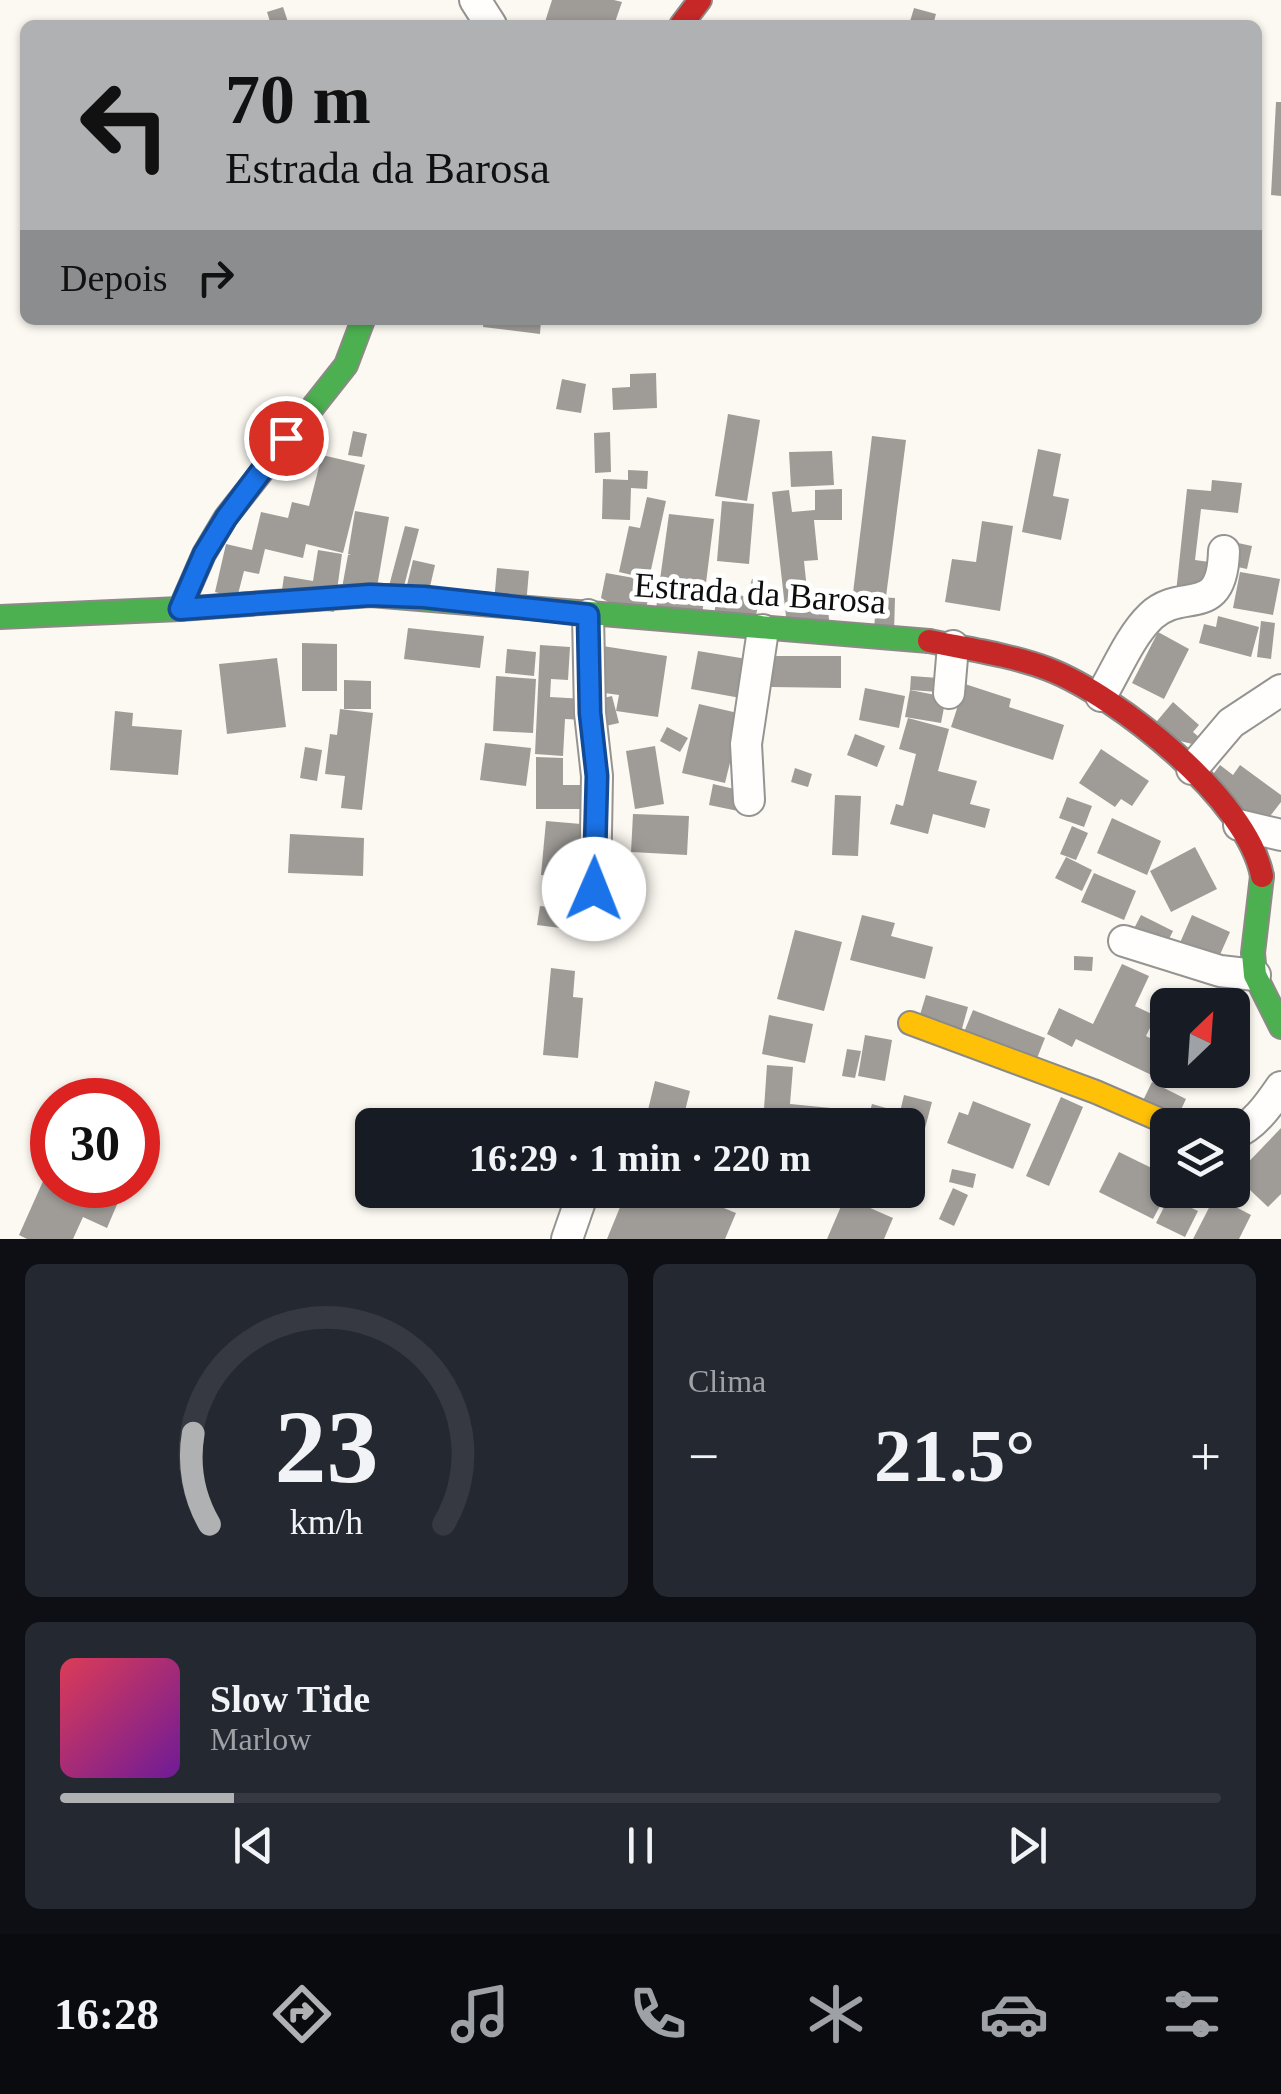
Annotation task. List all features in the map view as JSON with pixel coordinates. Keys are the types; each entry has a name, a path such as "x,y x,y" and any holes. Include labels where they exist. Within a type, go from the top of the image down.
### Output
{"street":[{"path":"685,20 700,0"},
{"path":"180,609 204,554 226,518 346,365 361,325"},
{"path":"1101,696 1153,614 1179,603 1202,600 1215,588 1224,570 1224,551"},
{"name":"Estrada da Barosa","path":"0,617 370,595 424,597 588,615 923,640 1048,669 1101,696 1150,732 1192,769 1239,825 1272,894 1253,953 1255,975 1281,1028"},
{"path":"588,615 590,713 597,776 594,889"},
{"path":"749,800 746,744 763,630"},
{"path":"949,692 953,646"},
{"path":"1192,769 1231,723 1281,690"},
{"path":"1239,825 1281,836"},
{"path":"1124,940 1220,971 1255,975"},
{"path":"910,1024 1150,1115"},
{"path":"1250,1124 1281,1087"},
{"path":"566,1239 577,1208"}],"building":[{"path":"552,0 622,2 616,20 546,20"},
{"path":"283,7 287,20 269,20 267,12"},
{"path":"914,8 936,14 934,20 910,20"},
{"path":"1276,102 1281,102 1281,196 1271,195"},
{"path":"483,325 541,325 540,334"},
{"path":"656,373 657,408 613,410 612,388 630,387 630,374"},
{"path":"562,379 586,384 581,413 556,409"},
{"path":"728,414 760,420 747,501 715,496"},
{"path":"353,431 367,434 362,457 348,455"},
{"path":"610,432 611,472 595,473 594,433"},
{"path":"872,436 906,440 886,597 853,593"},
{"path":"1038,449 1061,454 1053,496 1069,499 1061,540 1022,532"},
{"path":"832,451 834,485 791,487 789,452"},
{"path":"322,455 365,465 343,553 306,544 303,558 265,549 259,574 244,571 237,598 215,592 226,544 252,550 261,512 288,518 292,502 309,506"},
{"path":"628,470 648,471 647,489 631,488 630,520 602,519 603,479 628,480"},
{"path":"1212,480 1242,483 1238,513 1201,509 1195,560 1217,563 1213,605 1175,602 1187,489 1211,491"},
{"path":"842,489 842,520 814,520 818,560 804,561 809,609 828,608 830,631 788,634 772,492 789,490 792,512 815,510 815,490"},
{"path":"647,497 666,501 649,579 619,572 629,526 640,528"},
{"path":"722,501 754,504 749,564 717,561"},
{"path":"355,511 389,517 376,593 342,588 351,555 348,554"},
{"path":"669,514 714,519 702,615 656,609"},
{"path":"982,521 1013,526 1000,611 945,602 952,559 976,562"},
{"path":"405,526 419,529 403,590 389,586"},
{"path":"1238,543 1252,546 1247,569 1233,566"},
{"path":"318,550 342,554 334,612 280,604 284,576 313,581"},
{"path":"413,560 435,565 429,591 407,585"},
{"path":"497,568 529,571 525,617 493,614"},
{"path":"1240,572 1280,579 1273,615 1233,608"},
{"path":"606,573 651,581 644,622 601,598"},
{"path":"752,579 764,582 753,627 713,618 719,590 747,597"},
{"path":"876,597 895,598 894,632 874,632"},
{"path":"1218,616 1259,627 1251,657 1199,643 1204,624 1216,627"},
{"path":"1261,621 1275,623 1271,659 1257,657"},
{"path":"408,628 484,636 480,668 404,659"},
{"path":"1158,632 1189,649 1164,699 1132,683"},
{"path":"302,643 337,644 337,691 302,691"},
{"path":"540,645 570,647 568,680 551,679 550,697 586,699 584,720 565,719 563,756 535,754"},
{"path":"596,645 667,656 658,717 616,711 619,695 590,691"},
{"path":"507,649 536,652 534,676 505,673"},
{"path":"698,651 753,660 746,699 691,689"},
{"path":"771,656 841,656 841,688 771,687"},
{"path":"277,658 286,727 227,734 219,664"},
{"path":"496,676 536,679 533,733 493,731"},
{"path":"911,676 939,678 938,692 910,690"},
{"path":"344,680 371,681 371,709 344,709"},
{"path":"965,684 1011,699 1009,707 1064,725 1053,760 951,727"},
{"path":"865,688 905,696 899,728 859,720"},
{"path":"910,690 946,697 941,723 905,717"},
{"path":"612,696 619,723 601,727 595,700"},
{"path":"1173,702 1199,725 1193,732 1213,749 1147,733"},
{"path":"699,704 742,714 725,783 682,773"},
{"path":"340,709 373,713 362,810 341,808 345,776 325,774 330,734 337,735"},
{"path":"115,711 133,713 132,726 182,730 178,775 110,770"},
{"path":"908,718 949,729 938,771 977,781 970,804 990,809 985,828 933,814 928,834 890,824 896,804 903,806 916,754 899,749"},
{"path":"667,727 688,738 680,752 660,741"},
{"path":"855,734 885,746 877,767 847,755"},
{"path":"485,743 531,748 526,786 480,780"},
{"path":"655,746 664,804 635,809 626,751"},
{"path":"305,747 322,750 317,781 300,778"},
{"path":"1101,749 1149,781 1132,806 1121,799 1115,807 1079,783"},
{"path":"536,757 563,758 563,785 595,785 595,809 536,809"},
{"path":"1220,765 1233,775 1240,765 1281,795 1281,802 1258,832 1202,789"},
{"path":"795,768 812,774 808,787 791,782"},
{"path":"713,784 747,792 743,812 709,805"},
{"path":"835,795 861,796 858,856 832,855"},
{"path":"1067,797 1092,806 1084,827 1059,818"},
{"path":"633,814 689,816 687,855 631,852"},
{"path":"1112,818 1161,841 1147,875 1097,853"},
{"path":"546,821 581,824 576,878 541,875"},
{"path":"1072,826 1088,833 1076,860 1060,854"},
{"path":"290,834 364,838 363,876 288,873"},
{"path":"1195,847 1217,889 1171,912 1150,871"},
{"path":"1066,857 1092,870 1082,891 1055,878"},
{"path":"1094,873 1136,891 1124,920 1081,902"},
{"path":"540,906 586,912 584,931 537,925"},
{"path":"862,915 895,923 891,936 933,947 925,979 850,960"},
{"path":"1141,915 1173,931 1156,965 1124,948"},
{"path":"1192,915 1230,932 1208,982 1170,966"},
{"path":"795,930 842,942 824,1011 777,999"},
{"path":"1074,956 1093,957 1092,971 1074,970"},
{"path":"1122,964 1149,976 1135,1006 1150,1013 1146,1036 1150,1038 1150,1074 1076,1039 1072,1047 1047,1034 1059,1008 1093,1024"},
{"path":"551,968 575,971 573,997 583,998 578,1058 543,1055"},
{"path":"926,995 968,1007 958,1043 915,1031"},
{"path":"973,1010 1045,1038 1030,1076 958,1047"},
{"path":"769,1015 813,1024 805,1063 762,1054"},
{"path":"865,1035 892,1040 885,1081 858,1076"},
{"path":"847,1049 861,1051 855,1078 842,1076"},
{"path":"767,1065 793,1067 790,1104 831,1108 764,1108"},
{"path":"655,1081 690,1091 686,1108 648,1108"},
{"path":"1150,1086 1186,1099 1182,1108 1150,1108 1150,1122 1134,1119"},
{"path":"904,1095 932,1102 925,1128 925,1108 901,1108"},
{"path":"1061,1097 1083,1107 1049,1186 1026,1176"},
{"path":"973,1101 1031,1124 1013,1169 947,1143 959,1112 968,1115"},
{"path":"1281,1128 1281,1194 1268,1207 1250,1190 1250,1160"},
{"path":"1119,1152 1150,1167 1150,1208 1159,1208 1153,1219 1099,1192"},
{"path":"952,1169 976,1174 973,1188 949,1182"},
{"path":"953,1188 968,1195 954,1226 939,1219"},
{"path":"31,1208 115,1208 107,1228 83,1217 73,1239 27,1239 19,1235"},
{"path":"620,1208 724,1208 736,1213 725,1239 607,1239"},
{"path":"840,1208 870,1208 893,1218 884,1239 827,1239"},
{"path":"1164,1208 1198,1211 1185,1237 1156,1223"},
{"path":"1209,1208 1238,1208 1251,1215 1239,1239 1193,1239"}],"traffic: fast":[{"path":"180,609 204,554 226,517 346,365 361,325"},
{"path":"0,617 371,595 929,641"},
{"path":"1262,876 1253,953 1255,975 1281,1027"}],"traffic: slow":[{"path":"910,1023 1150,1115"}],"traffic: jam":[{"path":"685,20 700,0"},
{"path":"929,641 1034,664 1109,702 1143,726 1207,784 1252,846 1262,876"}],"route":[{"path":"286,438 226,518 204,554 180,609 370,595 588,615 590,713 597,776 594,889"}]}
